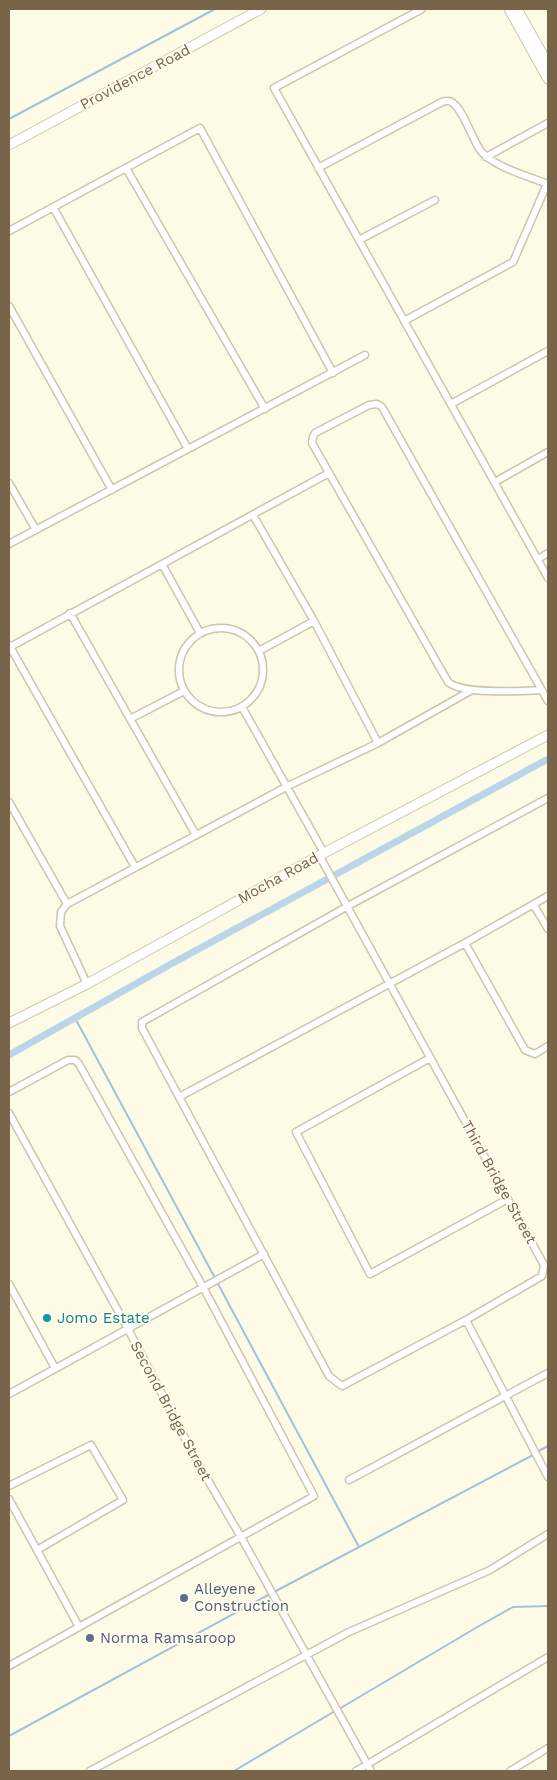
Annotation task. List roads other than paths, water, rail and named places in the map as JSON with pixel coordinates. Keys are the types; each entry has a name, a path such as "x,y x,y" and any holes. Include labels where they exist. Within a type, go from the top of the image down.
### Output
{"street":[{"name":"Providence Road","path":"9,139 249,9"},
{"name":"Providence Road","path":"9,145 262,9"},
{"path":"422,9 274,88 548,578"},
{"path":"509,9 548,79"},
{"path":"518,9 548,64"},
{"path":"318,168 442,102 448,101 454,103 459,110 479,148 486,156 499,164 548,184 513,262 404,321"},
{"path":"486,156 548,123"},
{"path":"9,231 200,128 333,372"},
{"path":"126,168 265,409"},
{"path":"359,240 435,200"},
{"path":"54,207 188,449"},
{"path":"9,306 112,490"},
{"path":"451,404 548,350"},
{"path":"9,544 365,356"},
{"path":"542,690 472,690 452,686 444,676 312,443 315,433 369,405 374,403 380,405 548,700"},
{"path":"495,482 548,452"},
{"path":"135,867 9,646 329,473"},
{"path":"9,483 36,530"},
{"path":"253,515 314,622 378,743"},
{"path":"538,559 548,553"},
{"path":"162,564 200,633"},
{"path":"70,614 196,835"},
{"path":"259,651 314,622"},
{"path":"213,629 233,630 246,636 259,651 263,669 262,682 256,694 242,707 229,712 209,711 192,701 184,691 178,672 180,659 190,642 200,633 213,629"},
{"path":"87,984 60,926 61,912 67,904 286,787 378,743 472,690"},
{"path":"130,719 184,691"},
{"name":"Third Bridge Street","path":"242,707 322,854 327,868 544,1265 542,1276 466,1320 342,1386 329,1376 264,1254"},
{"name":"Mocha Road","path":"9,1023 87,984 322,854 548,735"},
{"path":"9,1394 264,1254 142,1028 142,1022 348,906 548,798"},
{"path":"9,802 67,904"},
{"path":"179,1097 465,943 548,896"},
{"path":"534,904 548,928"},
{"path":"465,943 525,1050 535,1054 548,1046"},
{"path":"430,1058 296,1132 370,1274 508,1199"},
{"path":"9,1092 68,1060 75,1060 79,1064 203,1287 314,1496 9,1666"},
{"name":"Second Bridge Street","path":"9,1113 128,1329 199,1465 371,1771"},
{"path":"9,1284 12,1297 55,1368"},
{"path":"466,1320 548,1477"},
{"path":"349,1480 548,1373"},
{"path":"9,1486 92,1445 123,1500 37,1550"},
{"path":"9,1499 79,1627"},
{"path":"90,1771 349,1632 490,1570 548,1534"},
{"path":"356,1771 548,1657"},
{"path":"513,1770 548,1748"}],"waterway":[{"path":"9,119 215,9"},
{"path":"9,1055 171,964 548,759"},
{"path":"75,1018 215,1278"},
{"path":"217,1282 359,1547"},
{"path":"537,1452 548,1446"},
{"path":"274,1592 533,1455"},
{"path":"9,1736 270,1594"},
{"path":"339,1709 513,1607 548,1606"},
{"path":"234,1771 335,1711"}],"place":[{"name":"Jomo Estate","path":"47,1318"},
{"name":"Alleyene Construction","path":"184,1598"},
{"name":"Norma Ramsaroop","path":"90,1638"}]}
